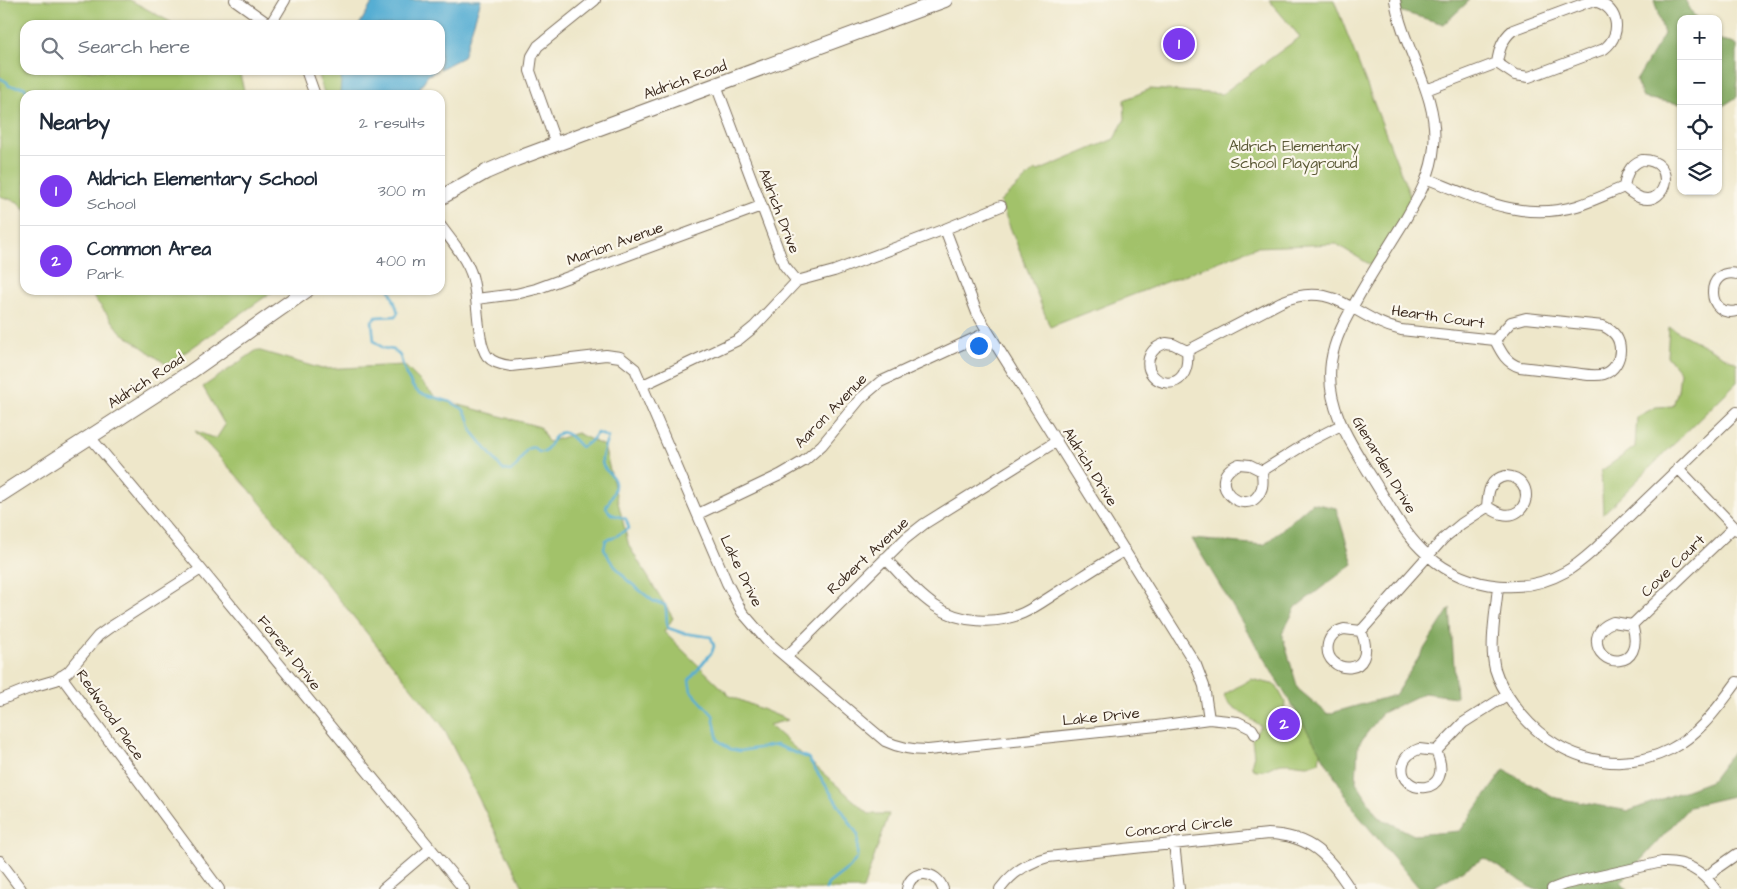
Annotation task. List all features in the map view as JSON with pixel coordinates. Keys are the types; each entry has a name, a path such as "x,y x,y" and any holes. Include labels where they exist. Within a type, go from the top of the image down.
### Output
{"main road":[{"name":"Aldrich Road","path":"445,195 486,172 556,144 945,0"},
{"name":"Aldrich Road","path":"0,494 225,349 300,295"}],"street":[{"path":"236,0 263,20"},
{"path":"273,20 285,0"},
{"path":"556,144 530,71 532,56 538,46 595,0"},
{"name":"Glenarden Drive","path":"1395,0 1401,24 1431,106 1435,135 1433,160 1428,179 1353,306 1336,339 1331,365 1331,389 1335,408 1349,441 1407,532 1428,556 1444,569 1465,579 1498,586 1522,586 1557,576 1574,566 1594,550 1737,412"},
{"path":"1591,1 1606,6 1616,24 1616,34 1610,44 1604,49 1529,77 1515,75 1497,63 1502,42 1513,30 1591,1"},
{"path":"1426,90 1497,63"},
{"path":"308,75 314,90"},
{"name":"Aldrich Drive","path":"716,85 784,265 797,281"},
{"path":"1428,179 1495,205 1526,211 1556,210 1578,206 1624,187"},
{"name":"Marion Avenue","path":"476,299 516,294 536,289 761,206"},
{"path":"643,385 738,340 754,327 797,281 834,271 1001,206"},
{"name":"Aldrich Drive","path":"945,229 977,313 1196,665 1204,686 1208,719"},
{"name":"Lake Drive","path":"445,232 467,264 473,280 483,347 488,357 498,364 511,366 600,355 615,356 629,362 643,385 742,612 761,635 878,736 896,746 928,750 1208,719 1238,722 1252,729 1255,734"},
{"path":"1737,274 1725,274 1719,277 1713,287 1712,294 1716,304 1722,309 1737,311"},
{"name":"Hearth Court","path":"1187,352 1289,298 1317,294 1353,306 1373,320 1389,328 1494,340"},
{"name":"Hearth Court","path":"1526,318 1604,326 1615,333 1620,353 1614,367 1602,374 1520,367 1507,361 1494,340 1511,322 1518,319 1526,318"},
{"name":"Aaron Avenue","path":"698,514 772,479 804,461 822,445 860,399 880,382 988,332"},
{"path":"1262,471 1312,440 1341,425"},
{"name":"Forest Drive","path":"90,437 464,889"},
{"name":"Robert Avenue","path":"786,657 904,539 924,524 1057,441"},
{"path":"1678,468 1736,528"},
{"path":"1361,631 1451,532 1487,507"},
{"name":"Cove Court","path":"1632,625 1736,528"},
{"path":"885,558 915,590 935,606 955,616 989,620 1012,617 1030,609 1125,550"},
{"name":"Redwood Place","path":"200,568 98,636 68,672 61,676 219,889"},
{"path":"1498,586 1493,655 1496,672 1506,695 1521,716 1534,729 1559,747 1590,759 1623,762 1655,756 1683,742 1706,721 1737,682"},
{"path":"0,700 56,680 61,676"},
{"path":"1436,751 1464,722 1506,695"},
{"name":"Concord Circle","path":"1000,889 1020,869 1048,857 1268,834 1285,835 1304,842 1320,851 1333,864 1350,889"},
{"path":"1174,843 1179,889"},
{"path":"383,889 430,849"},
{"path":"1706,878 1716,868 1737,854"},
{"path":"0,861 4,873 22,889"},
{"path":"1552,889 1565,884 1662,862 1673,862 1689,866 1706,878 1715,889"},
{"path":"907,889 911,879 921,874 927,874 937,878 943,889"}],"green space":[{"path":"0,0 130,0 167,20 20,20 20,75 240,75 244,90 20,90 20,205 18,202 0,196"},
{"name":"Aldrich Elementary School Playground","path":"1269,0 1334,0 1413,204 1374,267 1336,244 1256,247 1050,327 1000,202 1035,170 1038,171 1114,139 1125,119 1124,100 1150,89 1222,94 1300,37"},
{"path":"1395,0 1470,0 1444,24 1395,10"},
{"path":"1654,0 1685,0 1694,15 1677,15 1677,103 1643,98 1636,81 1664,34"},
{"path":"1722,40 1737,45 1737,97 1722,106"},
{"path":"318,75 349,75 342,90 323,90"},
{"path":"92,295 268,295 167,365 121,332"},
{"path":"1669,327 1737,363 1737,382 1603,514 1601,471 1635,447 1637,417 1656,407 1673,406 1678,390 1680,372 1667,356"},
{"path":"257,350 322,369 404,365 438,399 540,427 548,442 577,433 604,446 629,546 673,618 664,632 730,696 788,720 769,725 869,814 889,814 863,889 524,889 442,725 250,490 195,431 216,439 225,425 203,387"},
{"path":"1312,503 1336,508 1353,564 1296,607 1282,634 1298,689 1328,714 1395,695 1450,608 1456,697 1424,693 1382,713 1358,745 1356,782 1378,817 1414,835 1460,831 1504,770 1556,798 1629,811 1711,781 1737,746 1737,795 1690,806 1621,882 1628,889 1534,889 1484,858 1430,889 1420,889 1358,815 1192,539 1264,545"},
{"path":"1251,679 1276,685 1285,702 1284,717 1305,714 1321,749 1319,762 1307,765 1282,763 1260,770 1252,768 1254,755 1252,739 1261,726 1232,706 1224,697 1225,694"}],"water":[{"path":"374,0 481,0 463,57 445,66 445,20 362,20"},
{"path":"342,75 428,75 418,90 340,90"}],"waterway":[{"path":"0,78 7,82 9,86 24,87 26,90"},
{"path":"392,295 398,312 396,316 376,317 372,321 374,341 383,348 394,350 400,356 406,375 419,393 451,402 463,409 469,419 472,431 503,470 511,471 516,467 527,449 533,447 539,452 545,452 557,435 561,433 569,435 581,447 590,442 597,433 608,437 602,463 614,479 615,487 606,508 611,514 626,519 629,528 606,540 604,548 610,560 627,580 653,601 665,605 668,628 683,633 711,637 714,646 712,652 689,680 691,691 713,715 718,740 730,749 740,751 776,745 808,758 858,835 857,858 851,866 828,884 826,889"}],"place":[{"name":"Aldrich Elementary School","path":"1179,44"},
{"name":"Common Area","path":"1284,724"}]}
